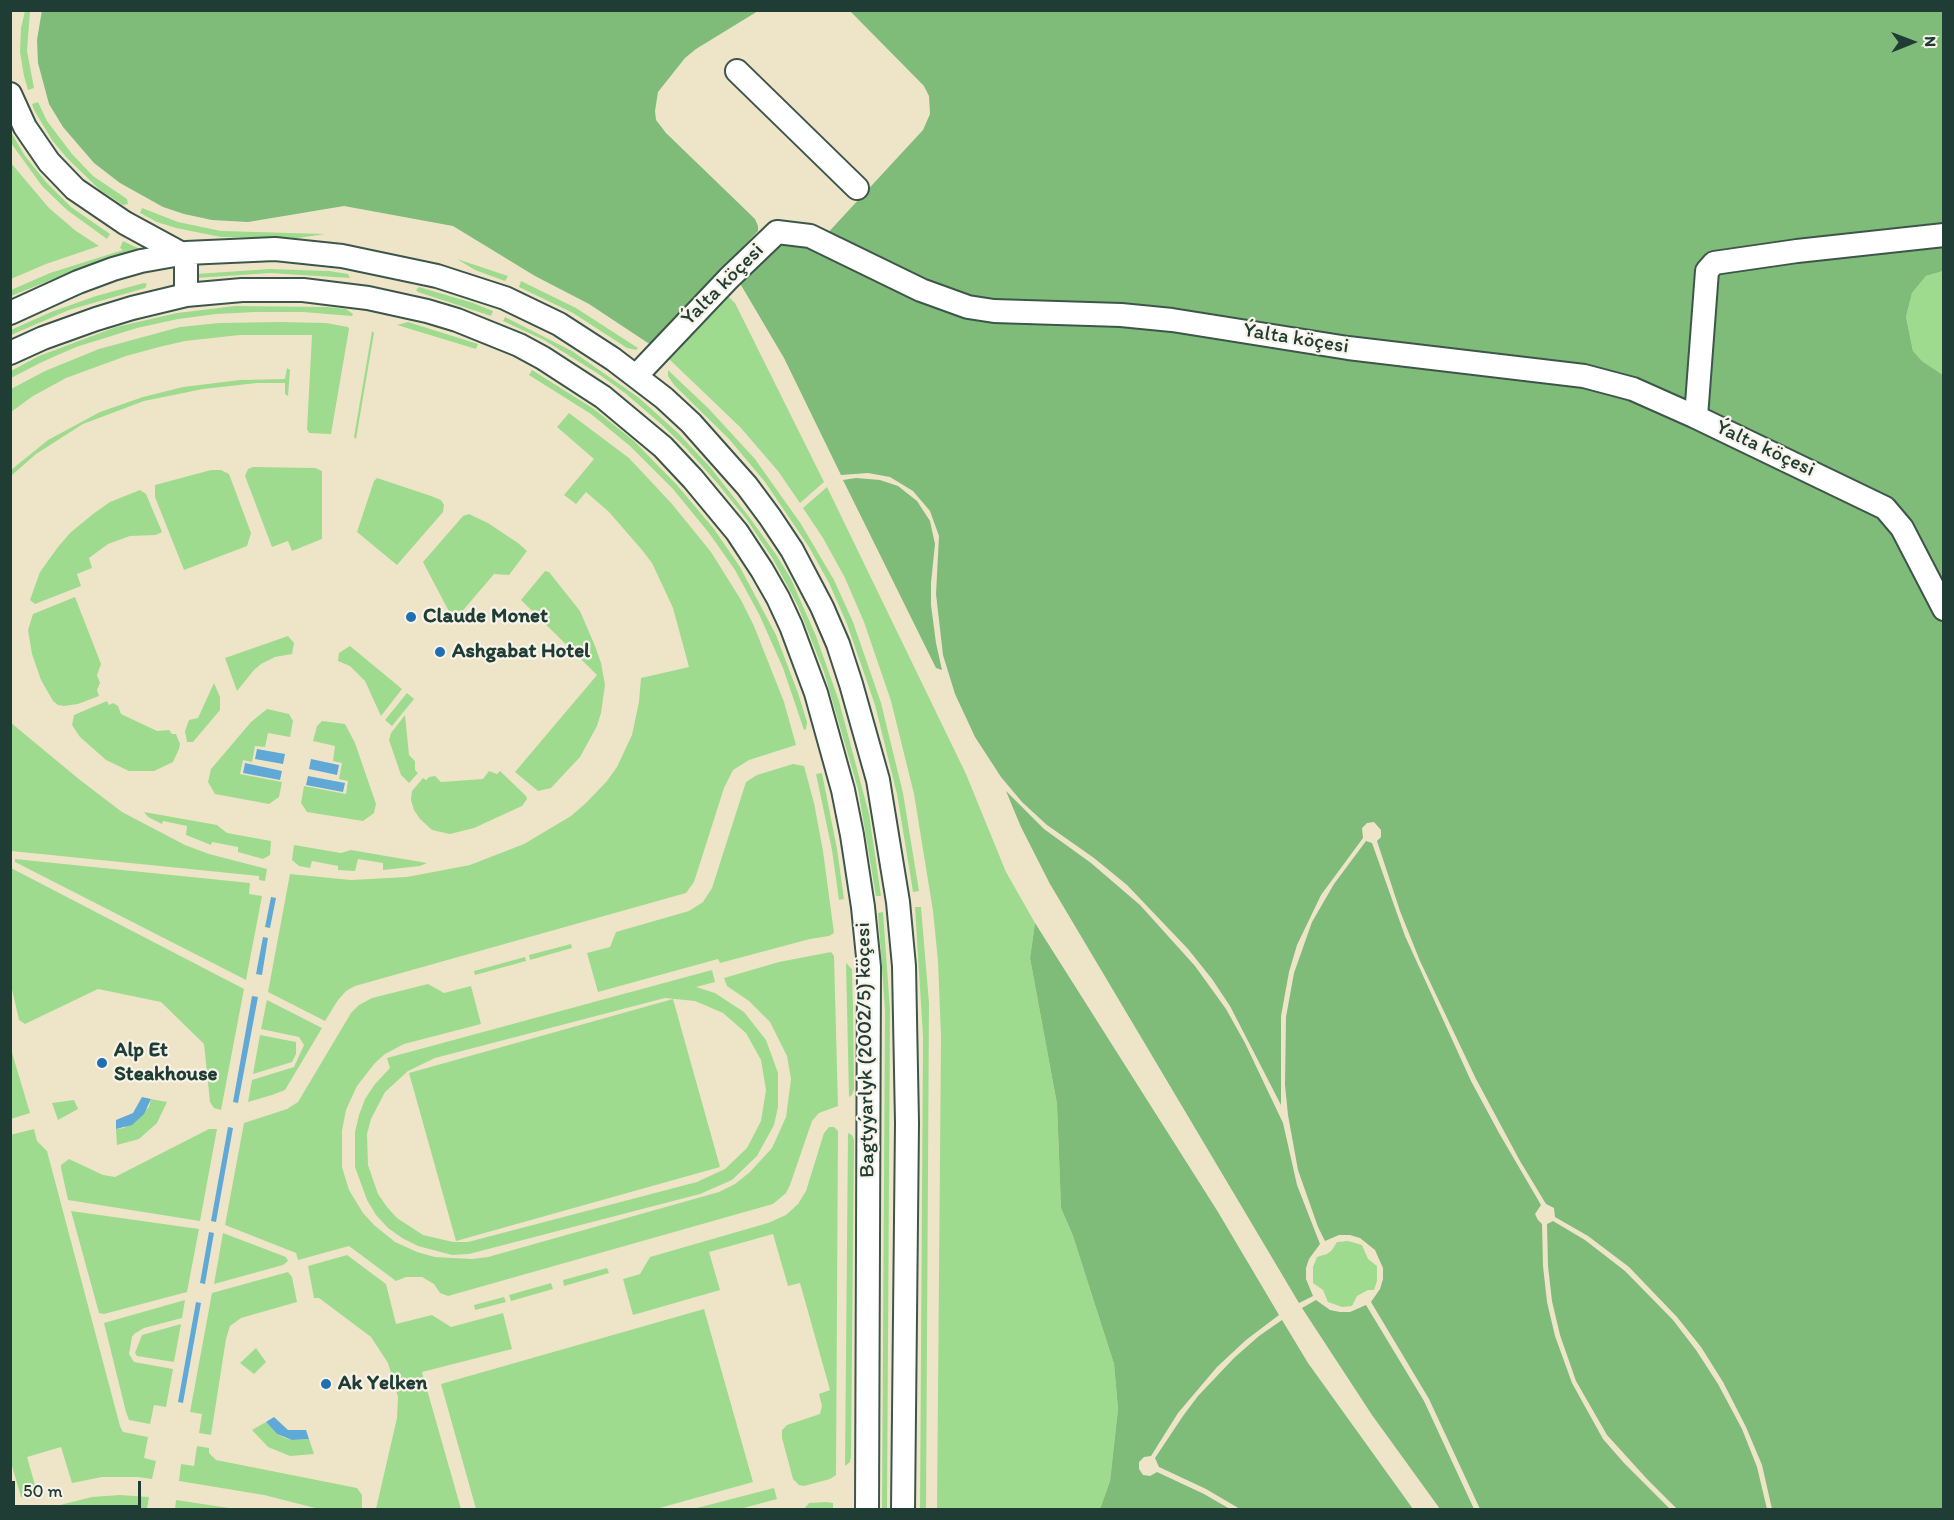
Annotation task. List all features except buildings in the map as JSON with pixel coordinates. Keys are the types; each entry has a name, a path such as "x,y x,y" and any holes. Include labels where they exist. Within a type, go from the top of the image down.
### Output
{"street":[{"path":"737,71 857,188"},
{"path":"10,94 29,134 49,162 75,189 125,223 184,253 186,295"},
{"name":"Ýalta köçesi","path":"636,376 729,278 777,232 810,236 921,290 968,307 1005,312 1121,315 1172,320 1340,347 1584,376 1633,389 1885,508 1902,528 1944,609"},
{"path":"1696,417 1707,271 1714,263 1797,251 1944,235"},
{"name":"Bagtyýarlyk (2002/5) köçesi","path":"10,313 113,268 184,253 275,249 342,256 399,267 471,286 505,298 559,324 593,344 636,376 691,423 770,517 792,550 822,607 838,644 867,735 878,780 898,902 904,966 907,1123 903,1509"},
{"path":"368,298 375,262"},
{"path":"391,303 399,267"},
{"name":"Bagtyýarlyk (2002/5) köçesi","path":"10,354 43,338 96,318 186,295 278,290 327,293 391,303 457,320 519,345 572,376 633,421 663,447 737,532 762,570 782,608 800,646 816,693 843,790 863,907 869,967 867,1509"}],"green space":[{"path":"42,10 758,11 685,58 658,92 655,111 656,120 666,133 755,219 758,231 651,345 589,304 535,276 453,226 344,206 248,222 212,220 184,214 163,207 120,183 94,163 63,127 49,104 38,63 37,40"},
{"path":"25,11 30,11 27,51 34,88 28,90 20,52 21,28"},
{"path":"850,11 1943,11 1943,271 1926,276 1912,293 1906,317 1913,351 1922,361 1943,375 1943,596 1908,527 1637,385 981,304 824,237 923,130 930,114 929,96 924,86"},
{"path":"38,102 47,121 72,154 93,176 127,199 128,204 123,205 100,190 67,158 52,140 34,110 32,104"},
{"path":"11,132 25,156 46,182 71,207 110,234 107,239 67,210 42,186 11,143"},
{"path":"11,163 49,208 76,231 99,246 11,279"},
{"path":"142,208 178,222 221,231 325,234 298,238 221,237 157,222 140,213"},
{"path":"123,241 144,251 86,266 11,296 11,290 50,273 123,250 120,248"},
{"path":"810,244 896,287 1121,322 1608,387 1874,507 1910,554 1943,622 1943,1509 1772,1509 1762,1465 1746,1427 1723,1382 1701,1347 1677,1317 1629,1267 1588,1236 1555,1217 1554,1208 1546,1204 1520,1161 1476,1079 1420,961 1400,911 1377,841 1381,837 1381,830 1374,822 1367,823 1362,828 1363,838 1321,895 1297,945 1289,972 1281,1016 1281,1105 1230,1006 1188,949 1127,885 1047,825 1022,802 1001,777 975,737 955,694 943,655 936,594 939,536 930,511 913,491 890,477 868,473 841,475 784,358 738,280 777,246"},
{"path":"457,259 508,276 505,281 475,270"},
{"path":"270,269 329,271 348,274 350,278 270,273 196,278 196,274"},
{"path":"1943,271 1943,375 1922,361 1913,351 1906,317 1912,293 1926,276"},
{"path":"521,281 576,308 638,348 636,350 627,348 573,313 519,287"},
{"path":"147,284 145,288 69,310 11,335 11,330 51,312 96,296"},
{"path":"419,287 493,311 491,316 418,292 416,290"},
{"path":"724,297 729,297 735,303 824,482 800,503 778,471 740,427 669,359 671,354"},
{"path":"235,306 327,307 346,309 353,314 352,316 303,312 255,312 178,319 137,328 76,347 11,378 11,371 39,356 116,327 177,313"},
{"path":"505,317 572,351 638,397 678,433 710,467 777,556 791,579 816,636 839,701 869,814 881,896 876,896 858,789 824,672 798,606 773,559 747,520 718,484 661,424 625,393 597,373 544,340 503,321"},
{"path":"408,322 478,344 476,349 397,325"},
{"path":"219,323 326,323 349,329 331,434 309,433 307,429 312,335 240,335 185,341 159,347 126,356 66,378 33,396 11,412 11,389 45,371 99,349 180,327"},
{"path":"372,331 374,333 356,439 354,437"},
{"path":"287,368 290,370 288,396 285,394 285,383 257,383 203,389 144,401 83,424 36,454 11,476 11,470 48,440 100,412 143,397 183,387 240,380 285,379"},
{"path":"532,370 594,409 634,441 677,485 714,529 740,567 776,635 798,693 807,722 806,729 804,730 783,668 759,614 735,570 709,533 673,489 630,446 591,414 529,375"},
{"path":"668,370 709,409 755,459 801,524 834,580 853,622 881,703 903,793 919,891 913,892 897,794 875,705 847,624 829,583 809,547 765,482 729,439 674,385 668,376"},
{"path":"569,413 629,458 672,504 711,552 741,600 754,626 784,702 796,745 749,760 733,770 724,788 694,882 686,893 355,986 346,991 338,1000 325,1021 268,992 290,874 351,880 407,877 470,865 524,844 571,816 607,781 617,767 632,735 641,678 689,667 673,608 652,563 609,512 586,492 576,504 564,495 594,459 557,427"},
{"path":"253,467 315,468 322,471 322,539 292,551 288,541 272,547 245,476 248,469"},
{"path":"211,470 221,470 229,474 251,533 247,546 184,570 155,497 155,485"},
{"path":"377,478 441,500 444,505 443,512 397,565 357,532"},
{"path":"856,478 880,480 898,486 917,501 930,521 935,544 931,605 942,670 936,668 843,480"},
{"path":"827,487 966,774 1006,872 1035,923 1030,958 1057,1104 1061,1208 1073,1236 1114,1364 1118,1409 1110,1481 1100,1509 937,1509 941,1037 938,961 933,911 914,794 891,701 864,622 845,578 803,508"},
{"path":"140,490 146,494 162,532 156,535 130,536 108,544 89,558 92,568 77,574 81,586 35,604 30,600 40,572 70,533 110,502"},
{"path":"469,514 488,523 527,551 509,575 494,574 454,621 423,562 463,516"},
{"path":"545,571 549,572 580,611 601,663 605,685 597,726 580,757 551,788 538,791 515,772 597,675 521,600"},
{"path":"75,597 101,664 97,675 100,683 97,690 99,696 78,704 64,706 53,701 41,680 32,654 28,630 33,614"},
{"path":"288,636 294,643 292,654 275,657 261,664 237,691 225,658"},
{"path":"350,646 402,689 381,716 365,681 350,666 338,661 339,653"},
{"path":"214,683 220,697 220,710 193,742 187,742 185,731 189,720 198,718"},
{"path":"407,693 414,699 392,726 385,720"},
{"path":"107,701 109,705 113,703 118,706 121,714 157,731 169,730 172,734 176,734 180,744 173,762 154,771 129,771 106,760 80,737 72,725 74,715"},
{"path":"267,709 289,714 293,721 290,737 268,733 265,747 255,746 252,762 243,760 240,774 282,782 279,797 269,804 215,794 208,782 211,769 251,722"},
{"path":"405,715 409,755 415,761 415,770 418,773 409,783 401,775 389,740 391,733"},
{"path":"322,721 345,724 355,743 376,804 374,813 363,821 307,812 301,803 304,786 346,794 348,781 339,779 342,763 333,761 335,746 313,741 317,726"},
{"path":"10,722 122,812 185,845 209,854 267,869 265,881 259,880 259,876 11,851"},
{"path":"793,764 804,766 814,803 834,933 720,963 718,959 598,992 587,953 610,947 616,932 689,911 703,902 712,888 746,782 757,775"},
{"path":"489,771 497,774 500,771 526,796 527,799 522,806 474,828 450,834 432,830 414,810 411,800 412,791 423,778 426,780 435,776 441,782 483,779"},
{"path":"822,773 844,899 839,900 832,850 816,774"},
{"path":"1006,791 1044,829 1091,863 1140,905 1195,966 1226,1009 1283,1123 1297,1185 1320,1244 1309,1259 1306,1268 1306,1279 1313,1296 1299,1303 1050,884 1021,827"},
{"path":"144,812 217,825 227,833 271,841 270,855 263,859 238,852 238,847 212,842 211,845 186,835 187,826 163,821 162,824 148,817"},
{"path":"1366,841 1372,843 1405,936 1471,1081 1541,1205 1535,1214 1542,1224 1547,1302 1555,1336 1572,1383 1603,1439 1670,1509 1480,1509 1429,1399 1371,1302 1380,1289 1383,1279 1383,1268 1375,1250 1360,1238 1350,1235 1339,1235 1325,1241 1318,1227 1298,1170 1288,1115 1285,1085 1286,1017 1294,973 1312,922 1334,884"},
{"path":"294,845 341,853 351,850 427,863 420,866 383,870 383,863 358,859 355,871 338,870 338,866 312,861 310,868 299,866 292,860"},
{"path":"15,859 250,883 249,894 262,896 246,980 15,862"},
{"path":"11,868 244,989 221,1110 214,1108 210,1102 204,1044 161,1002 98,989 25,1024 19,1020 11,985"},
{"path":"915,907 921,907 929,1003 926,1510 920,1509 923,1037"},
{"path":"883,912 890,1010 887,1510 882,1509 885,1010 878,913"},
{"path":"1035,923 1218,1212 1279,1315 1246,1340 1217,1367 1178,1413 1151,1456 1144,1457 1139,1462 1139,1469 1143,1475 1150,1476 1157,1472 1230,1509 1100,1509 1110,1481 1118,1409 1114,1364 1073,1236 1061,1208 1057,1104 1030,958"},
{"path":"571,944 572,948 530,960 529,955"},
{"path":"831,952 834,956 838,1106 819,1113 812,1121 790,1185 786,1193 773,1204 448,1296 440,1293 434,1284 422,1277 406,1277 396,1281 349,1246 298,1260 296,1253 225,1225 244,1123 287,1109 298,1102 351,1013 359,1005 372,998 428,984 444,993 471,986 481,1024 404,1044 385,1054 357,1086 346,1110 342,1131 342,1167 349,1190 363,1213 395,1242 435,1257 472,1259 488,1257 719,1192 735,1184 750,1172 772,1148 786,1117 791,1079 787,1056 770,1022 749,1001 727,986 724,978 779,962"},
{"path":"525,957 526,961 475,975 474,971"},
{"path":"846,963 852,969 853,1010 854,1089 849,1097"},
{"path":"712,970 715,982 696,987 715,993 744,1012 766,1040 778,1073 778,1107 774,1125 757,1156 732,1180 700,1194 469,1254 452,1255 418,1246 388,1228 376,1215 367,1200 355,1167 355,1132 359,1115 365,1099 390,1068 387,1058","holes":["665,998 695,1001 723,1013 746,1033 761,1060 766,1090 761,1121 747,1148 725,1169 697,1182 468,1242 453,1242 423,1235 397,1218 378,1194 368,1165 367,1134 371,1119 385,1092 408,1071 435,1058"]},
{"path":"673,999 720,1167 456,1241 409,1073"},
{"path":"267,1000 322,1028 285,1090 248,1102 252,1080 294,1067 304,1045 299,1037 261,1029"},
{"path":"260,1035 296,1042 296,1054 292,1062 253,1074"},
{"path":"10,1046 30,1113 11,1119 10,1119"},
{"path":"151,1099 167,1102 157,1123 139,1139 117,1145 116,1129 124,1128 149,1107"},
{"path":"74,1100 78,1109 58,1120 52,1103"},
{"path":"829,1127 834,1127 838,1131 836,1475 830,1479 804,1486 799,1485 793,1479 782,1430 787,1425 820,1414 822,1406 819,1394 830,1390 800,1283 788,1286 773,1234 709,1252 720,1290 633,1315 623,1279 640,1274 650,1257 768,1223 786,1215 798,1204 806,1191 824,1133"},
{"path":"34,1129 37,1141 47,1151 120,1426 123,1432 148,1437 144,1458 156,1461 152,1479 102,1477 72,1483 61,1447 27,1457 37,1492 21,1497 10,1459 10,1135"},
{"path":"209,1129 217,1129 200,1221 68,1200 61,1165 69,1159 103,1175 115,1177"},
{"path":"848,1133 854,1140 851,1457 850,1462 845,1466"},
{"path":"71,1211 199,1229 187,1292 104,1314 99,1313"},
{"path":"1553,1221 1585,1240 1625,1271 1673,1320 1696,1350 1718,1384 1742,1429 1757,1467 1767,1509 1677,1509 1607,1435 1576,1381 1560,1335 1552,1301 1548,1266 1547,1224"},
{"path":"223,1233 286,1257 288,1261 283,1265 214,1284"},
{"path":"1348,1241 1362,1245 1368,1259 1377,1266 1377,1281 1374,1290 1368,1290 1357,1296 1352,1306 1342,1307 1328,1302 1323,1290 1313,1283 1313,1267 1317,1257 1327,1254 1337,1242"},
{"path":"347,1255 386,1284 396,1324 432,1315 451,1327 503,1313 512,1349 422,1372 461,1509 376,1509 397,1418 398,1397 388,1363 371,1337 319,1298 314,1298 308,1266"},
{"path":"607,1268 609,1273 564,1286 563,1280"},
{"path":"288,1272 292,1277 297,1302 241,1318 230,1326 211,1435 199,1433 202,1414 190,1412 212,1293"},
{"path":"551,1283 553,1289 511,1301 509,1295"},
{"path":"504,1297 506,1302 475,1310 474,1305"},
{"path":"185,1300 182,1318 144,1328 132,1337 129,1354 134,1362 173,1369 166,1407 154,1405 150,1424 129,1420 104,1323"},
{"path":"1316,1300 1330,1310 1340,1312 1350,1312 1366,1305 1424,1401 1474,1509 1440,1509 1372,1415 1302,1308"},
{"path":"704,1309 753,1482 656,1509 476,1509 441,1384"},
{"path":"1282,1320 1308,1363 1413,1509 1240,1509 1206,1489 1159,1467 1155,1458 1198,1396 1234,1358"},
{"path":"181,1324 174,1362 137,1356 135,1353 142,1335"},
{"path":"256,1348 266,1362 254,1374 240,1363"},
{"path":"266,1422 277,1434 285,1438 309,1439 314,1454 290,1456 268,1447 252,1430"},
{"path":"197,1446 209,1448 209,1453 216,1460 357,1488 362,1495 362,1509 319,1509 264,1495 179,1481 181,1464 194,1466"},
{"path":"774,1488 777,1499 740,1509 693,1509"},
{"path":"120,1495 149,1497 147,1509 44,1509 92,1497"},
{"path":"176,1500 222,1507 237,1509 175,1509"},
{"path":"809,1503 833,1503 833,1509 804,1509"}],"water":[{"path":"257,749 285,754 283,764 255,759"},
{"path":"311,759 339,765 337,775 309,769"},
{"path":"245,763 282,771 280,780 243,773"},
{"path":"308,776 345,783 343,792 306,785"},
{"path":"271,897 276,898 270,928 265,927"},
{"path":"263,937 268,938 262,975 256,974"},
{"path":"252,996 258,997 238,1103 233,1102"},
{"path":"142,1097 151,1099 144,1114 132,1125 116,1129 116,1120 133,1113"},
{"path":"228,1127 233,1128 216,1222 211,1221"},
{"path":"209,1232 214,1233 205,1284 200,1283"},
{"path":"196,1302 201,1303 183,1403 178,1402"},
{"path":"274,1417 288,1430 306,1430 309,1439 292,1440 277,1434 266,1422"}],"place":[{"name":"Claude Monet","path":"411,617"},
{"name":"Ashgabat Hotel","path":"440,652"},
{"name":"Alp Et Steakhouse","path":"102,1063"},
{"name":"Ak Yelken","path":"326,1384"}]}
